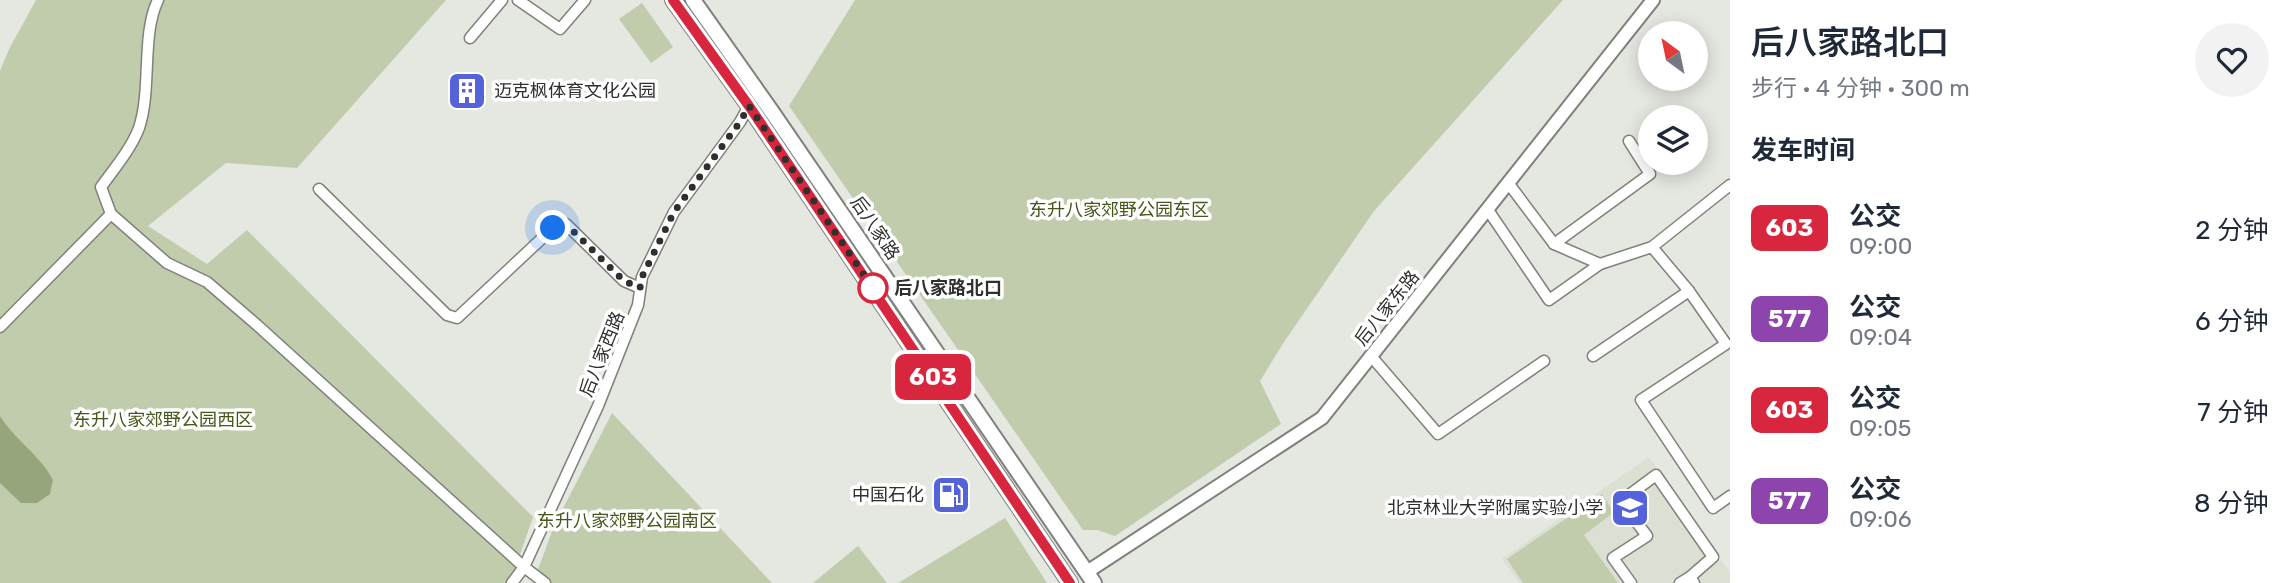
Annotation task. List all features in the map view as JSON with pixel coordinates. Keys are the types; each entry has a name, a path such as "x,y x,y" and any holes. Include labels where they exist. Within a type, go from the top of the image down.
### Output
{"main road":[{"name":"后八家路","path":"673,0 749,106 1070,583"},
{"name":"后八家路","path":"693,0 1091,578"}],"street":[{"path":"158,0 152,12 146,88 138,128 101,187 111,214 167,263 207,282 545,583"},
{"path":"470,38 502,0"},
{"path":"518,0 560,29 585,0"},
{"name":"后八家东路","path":"1091,578 1322,418 1653,0"},
{"name":"后八家西路","path":"512,583 524,567 598,406 638,305 642,277 674,212 749,106"},
{"path":"1553,244 1650,174 1629,141"},
{"path":"1509,184 1553,244 1600,264"},
{"path":"1488,210 1549,300 1600,264 1653,247 1730,185"},
{"path":"319,190 447,316 457,318 553,228 566,224 624,281 640,288"},
{"path":"0,327 111,214"},
{"path":"1653,247 1689,291 1726,344 1641,400 1713,508 1730,496"},
{"path":"1593,356 1689,291"},
{"path":"1371,356 1438,434 1544,361"},
{"path":"1631,583 1613,558 1647,536 1621,501 1657,475 1713,557 1688,581"}],"shaded area":[{"path":"0,416 53,480 50,494 37,503 21,503 0,483"},
{"name":"北京林业大学附属实验小学","path":"1649,457 1730,573 1730,583 1519,583 1502,559"}],"green space":[{"name":"东升八家郊野公园西区","path":"36,0 446,0 297,168 226,163 148,226 207,264 247,230 533,517 512,578 507,583 0,583 0,71"},
{"name":"东升八家郊野公园东区","path":"855,0 1563,0 1374,211 1284,342 1260,381 1281,424 1115,536 1097,530 1083,530 789,106"},
{"path":"642,3 673,47 651,63 619,19"},
{"name":"东升八家郊野公园南区","path":"612,413 772,583 533,583 554,526"},
{"path":"1602,494 1614,512 1584,535 1618,583 1523,583 1507,559"},
{"path":"1005,518 1047,583 898,583"},
{"path":"858,546 887,583 813,583"}],"bus line":[{"name":"603","path":"673,0 749,106 1070,583"}],"place":[{"name":"迈克枫体育文化公园","path":"467,91"},
{"name":"后八家路北口","path":"873,288"},
{"name":"中国石化","path":"951,495"},
{"name":"北京林业大学附属实验小学","path":"1630,508"}],"route":[{"path":"553,228 566,224 624,281 640,288 642,277 674,212 749,106 873,288"}]}
